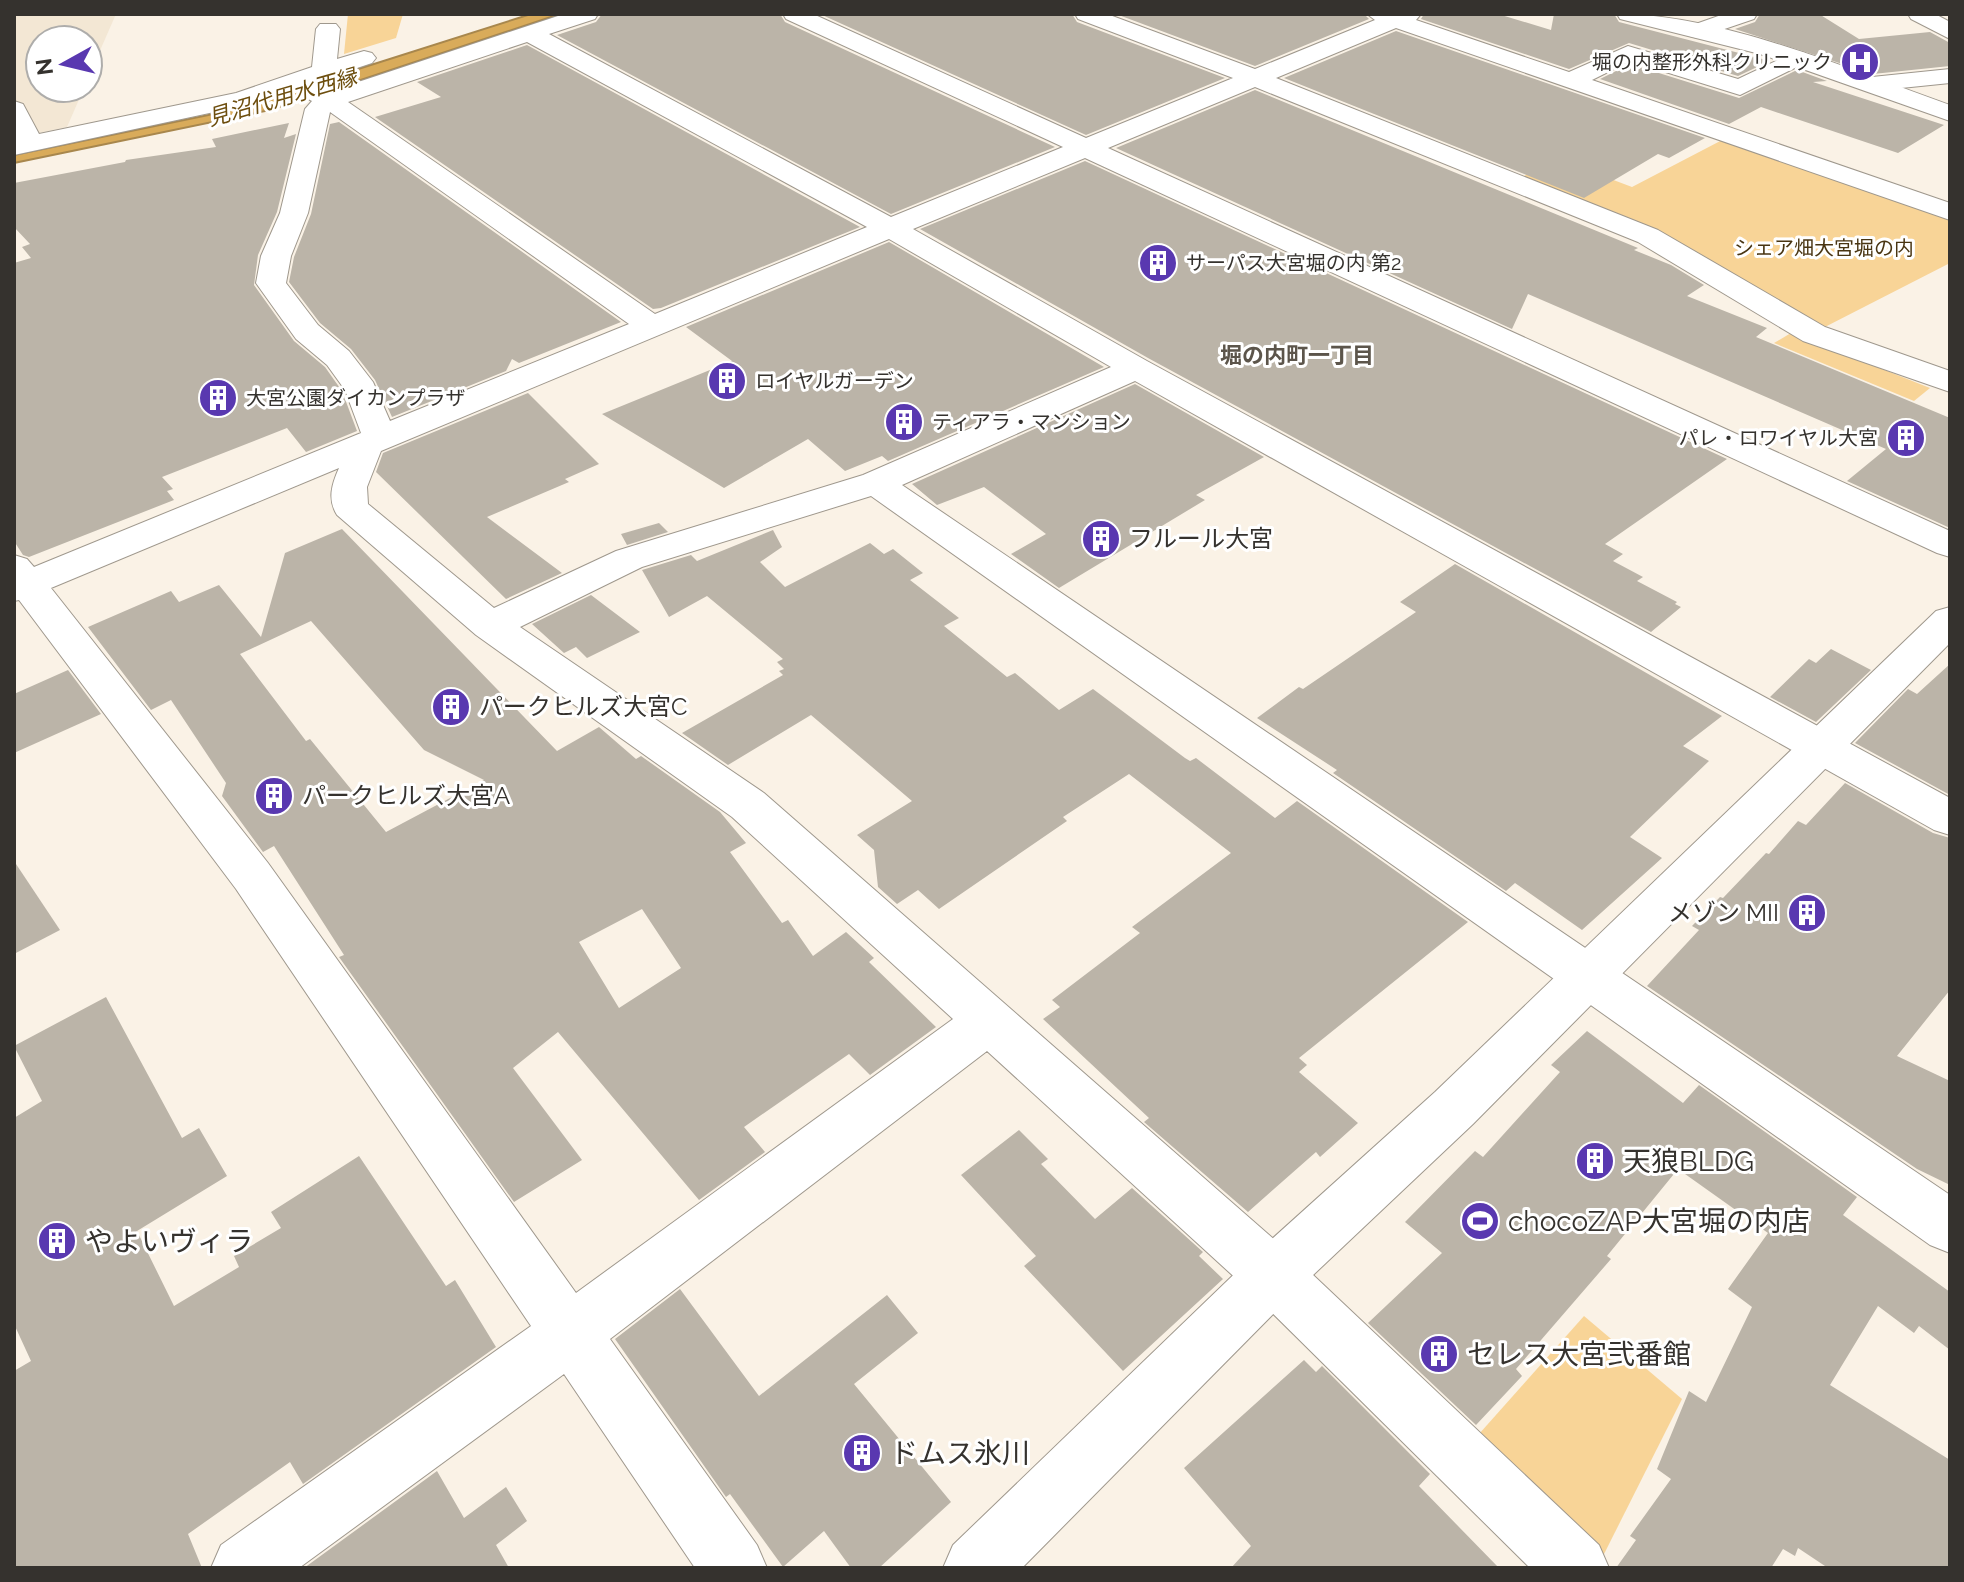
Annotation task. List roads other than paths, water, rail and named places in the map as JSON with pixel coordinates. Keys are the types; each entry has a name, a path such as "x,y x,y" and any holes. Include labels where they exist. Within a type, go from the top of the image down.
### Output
{"street":[{"path":"324,93 587,14"},
{"path":"794,14 1950,545"},
{"path":"1086,14 1253,77 1648,236 1814,334 1950,382"},
{"path":"1628,14 1797,58 1950,113"},
{"path":"1698,31 1746,14"},
{"path":"1919,14 1950,32"},
{"path":"734,1568 252,876 18,580 654,327 1394,16 1950,212"},
{"path":"328,29 324,93 294,213 276,256 271,283 307,332 338,358 361,389 373,441 349,487 350,507 490,626 748,805 1273,1275 1576,1568"},
{"path":"529,33 890,228 1136,368 1950,818"},
{"path":"289,116 393,48"},
{"path":"1572,80 1628,53 1740,88 1797,58"},
{"path":"1872,84 1950,76"},
{"path":"14,109 22,145 190,112 292,82 324,93 654,327"},
{"path":"490,626 629,559 876,483 1136,368"},
{"path":"876,483 1950,1227"},
{"path":"976,1568 1273,1275 1454,1108 1950,620"},
{"path":"244,1568 569,1334 989,1021"}],"water":[{"name":"見沼代用水西縁","path":"531,14 560,14 270,110 14,163 14,155 223,112 281,96"}],"place":[{"name":"堀の内整形外科クリニック","path":"1860,62"},
{"name":"サーパス大宮堀の内 第2","path":"1158,263"},
{"name":"ロイヤルガーデン","path":"727,381"},
{"name":"大宮公園ダイカンプラザ","path":"218,398"},
{"name":"ティアラ・マンション","path":"904,422"},
{"name":"パレ・ロワイヤル大宮","path":"1906,438"},
{"name":"フルール大宮","path":"1101,539"},
{"name":"パークヒルズ大宮C","path":"451,707"},
{"name":"パークヒルズ大宮A","path":"274,796"},
{"name":"メゾン MII","path":"1807,913"},
{"name":"天狼BLDG","path":"1595,1161"},
{"name":"chocoZAP大宮堀の内店","path":"1480,1221"},
{"name":"やよいヴィラ","path":"57,1241"},
{"name":"セレス大宮弐番館","path":"1439,1354"},
{"name":"ドムス氷川","path":"862,1453"}],"district":[{"name":"堀の内町一丁目","path":"1297,355"}],"park label":[{"name":"シェア畑大宮堀の内","path":"1824,248"}]}
